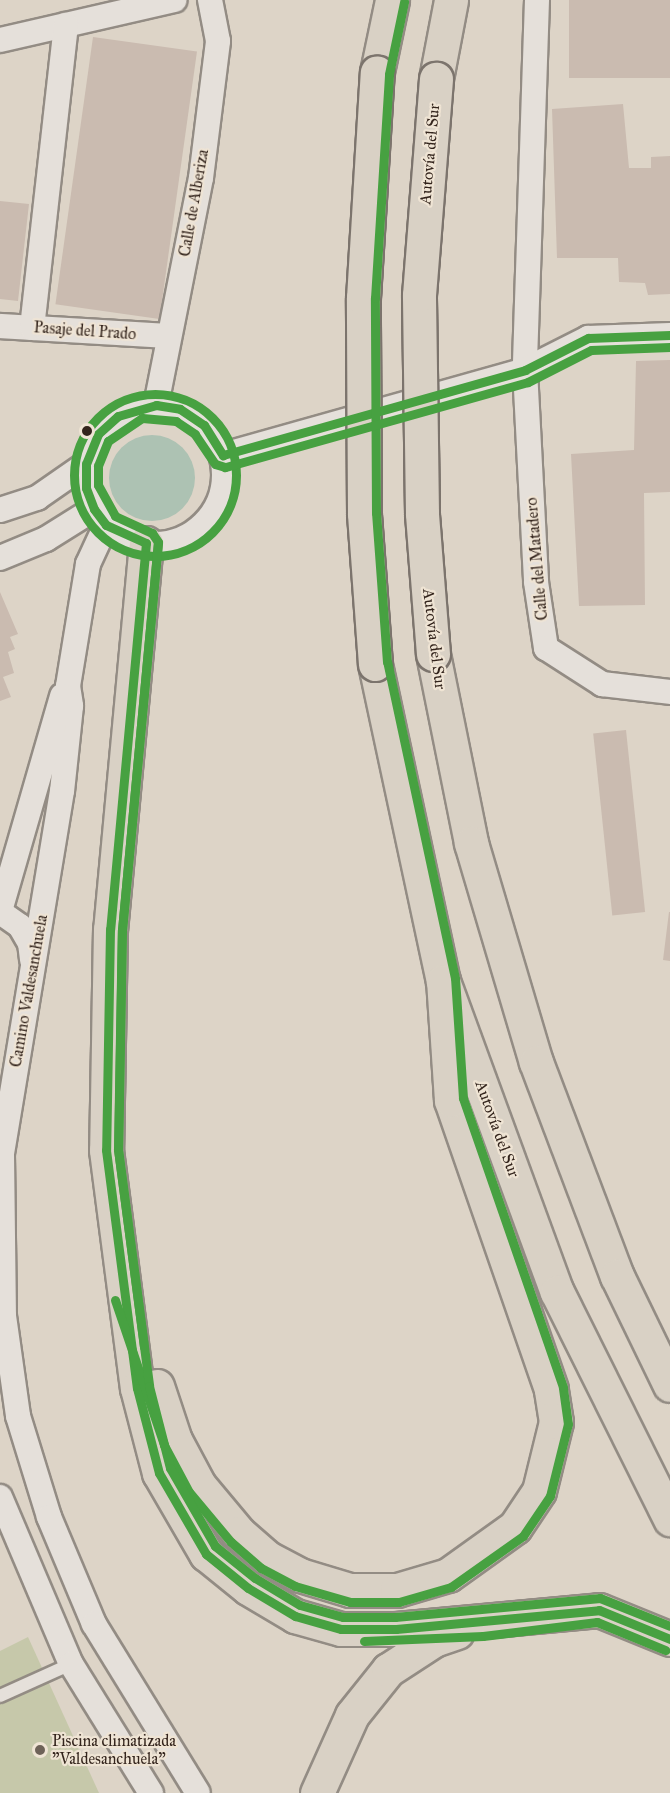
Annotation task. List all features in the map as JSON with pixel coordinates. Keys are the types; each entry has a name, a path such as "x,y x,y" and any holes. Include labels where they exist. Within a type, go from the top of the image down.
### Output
{"highway":[{"name":"Autovía del Sur","path":"392,0 377,72 363,298 364,513 375,664 443,981 556,1292 670,1519"},
{"name":"Autovía del Sur","path":"451,0 436,79 419,295 422,513 433,654 471,843 536,1062 616,1276 670,1385"},
{"path":"146,543 110,928 106,1150 137,1388 159,1473 206,1554 248,1588 295,1617 341,1629 482,1624 599,1611 670,1640"},
{"path":"126,1296 175,1440 199,1485 239,1533 268,1558 300,1575 350,1590 397,1590 448,1575 515,1527 539,1491 556,1422 551,1389 451,1100 443,981"},
{"path":"317,1793 352,1715 388,1670 434,1640 482,1624"}],"street":[{"path":"0,40 174,0"},
{"name":"Calle de Alberiza","path":"156,405 201,178 218,41 210,0"},
{"name":"Calle del Matadero","path":"537,0 525,370 536,582 546,648 602,684 670,692"},
{"path":"32,328 66,25"},
{"name":"Pasaje del Prado","path":"0,326 169,336"},
{"path":"223,455 525,370 588,338 670,335"},
{"path":"156,405 180,409 204,425 223,455 224,490 202,526 186,538 146,543 100,517 86,489 86,464 98,434 118,416 156,405"},
{"path":"0,510 37,498 86,464"},
{"path":"0,558 100,517"},
{"name":"Camino Valdesanchuela","path":"100,517 88,564 68,686 70,706 62,790 2,1155 4,1316 18,1416 49,1517 94,1624 198,1793"},
{"name":"Camino Valdesanchuela","path":"0,912 58,705 68,686"},
{"path":"0,912 20,926 30,944 33,972"},
{"path":"0,1497 71,1664 151,1793"}],"lane":[{"path":"0,1696 71,1664"}],"shaded area":[{"path":"152,435 176,442 188,454 195,478 188,502 176,514 152,521 128,514 116,502 109,478 116,454 128,442"},
{"name":"Piscina climatizada \"Valdesanchuela\"","path":"28,1637 99,1793 0,1793 0,1651"}],"building":[{"path":"569,0 670,0 670,78 569,78"},
{"path":"93,37 197,52 159,319 55,304"},
{"path":"623,104 629,168 651,168 651,157 670,156 670,294 648,295 645,283 619,282 618,258 557,258 552,109"},
{"path":"0,201 29,204 18,301 0,299"},
{"path":"670,360 670,492 644,493 645,605 579,606 571,454 634,450 636,361"},
{"path":"0,592 18,634 10,637 15,649 8,652 14,673 3,677 11,697 0,701"},
{"path":"626,730 645,912 612,915 593,733"},
{"path":"670,912 670,961 663,960"}],"transit line":[{"path":"115,1300 164,1445 189,1492 231,1542 261,1568 295,1586 350,1602 399,1602 451,1587 523,1536 550,1496 568,1424 563,1387 463,1098 455,978 387,662 376,513 375,298 389,74 404,2"},
{"path":"223,455 525,370 588,338 670,335"},
{"path":"670,347 591,350 528,382 225,467 215,464 195,434 176,421 142,418 108,441 98,466 98,485 115,516 152,533 158,542 122,930 118,1149 149,1386 170,1468 215,1546 255,1578 300,1605 343,1617 395,1617 600,1598 670,1626"},
{"path":"155,394 186,400 212,418 230,444 236,475 230,506 212,532 186,550 155,556 124,550 98,532 80,506 74,475 80,444 98,418 124,400 155,394"},
{"path":"146,543 106,525 94,509 86,488 86,464 98,434 118,416 156,405 180,409 204,425 223,455"},
{"path":"146,543 110,929 106,1150 137,1388 159,1473 206,1554 248,1588 295,1616 341,1629 396,1629 599,1610 670,1639"},
{"path":"144,1347 118,1149 122,930 158,544"},
{"path":"364,1641 483,1636 597,1622 665,1650"}],"place":[{"name":"Piscina climatizada \"Valdesanchuela\"","path":"40,1750"}]}
